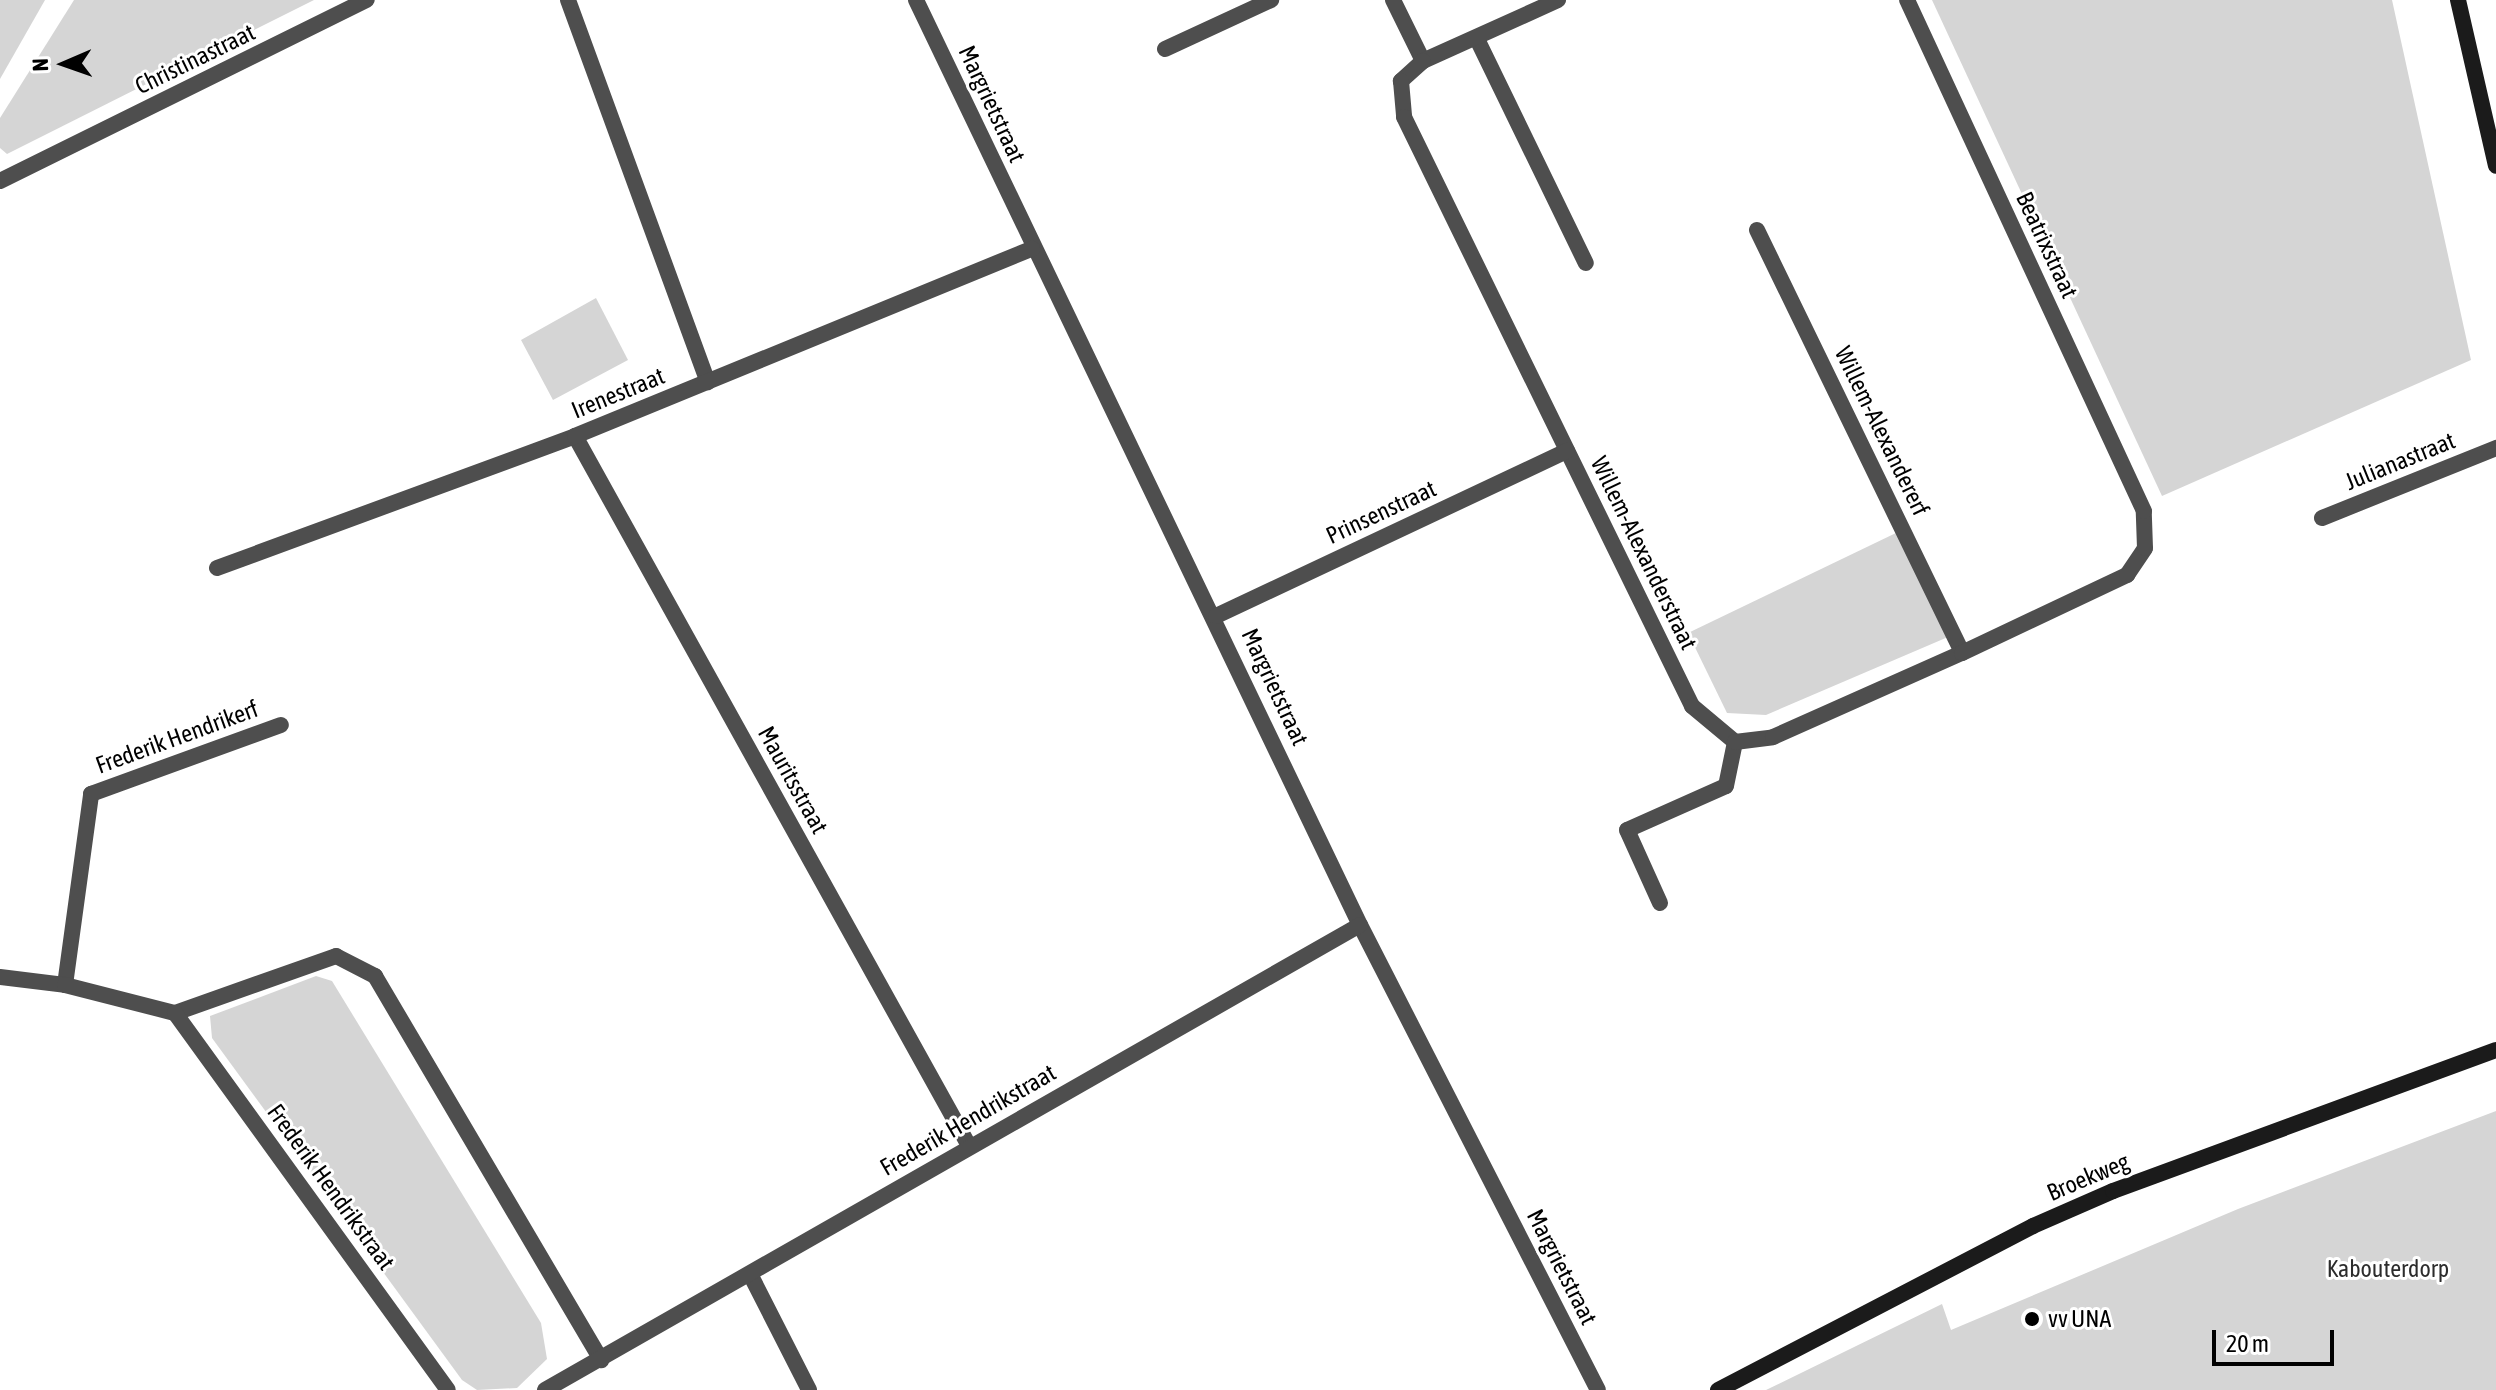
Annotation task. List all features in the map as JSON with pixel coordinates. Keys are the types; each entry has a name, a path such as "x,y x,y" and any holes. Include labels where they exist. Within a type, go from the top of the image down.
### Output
{"street":[{"name":"Christinastraat","path":"0,181 367,0"},
{"path":"568,0 708,382"},
{"name":"Margrietstraat","path":"916,0 1032,249 1216,616 1360,925 1598,1390"},
{"path":"1165,49 1271,0"},
{"path":"1393,0 1423,61 1558,0"},
{"name":"Beatrixstraat","path":"1907,0 2144,511 2145,548 2127,575 1962,653"},
{"path":"2458,0 2496,166"},
{"path":"1477,39 1586,263"},
{"name":"Willem-Alexanderstraat","path":"1423,61 1401,81 1404,117 1692,706 1735,742"},
{"name":"Willem-Alexandererf","path":"1757,230 1962,653"},
{"name":"Irenestraat","path":"217,568 575,436 1032,249"},
{"name":"Mauritsstraat","path":"575,436 969,1146"},
{"name":"Julianastraat","path":"2322,518 2496,448"},
{"name":"Prinsenstraat","path":"1216,616 1567,451"},
{"path":"1660,903 1627,830 1726,786 1735,742 1773,737 1962,653"},
{"name":"Frederik Hendrikerf","path":"65,985 91,794 281,725"},
{"name":"Frederik Hendrikstraat","path":"545,1390 1360,925"},
{"path":"0,977 65,985 175,1013 336,956 375,976 601,1360"},
{"name":"Frederik Hendrikstraat","path":"175,1013 448,1390"},
{"name":"Broekweg","path":"1718,1390 2086,1202 2496,1050"},
{"path":"750,1274 809,1390"}],"green space":[{"path":"0,0 45,0 0,79"},
{"path":"74,0 314,0 7,154 0,148 0,118"},
{"path":"1932,0 2392,0 2471,360 2162,496"},
{"path":"596,298 628,360 553,400 521,340"},
{"path":"1898,532 1948,637 1766,715 1727,713 1688,633"},
{"path":"316,976 332,981 541,1323 547,1359 517,1388 477,1390 462,1380 212,1038 210,1016"},
{"name":"Kabouterdorp","path":"2496,1111 2496,1390 1766,1390 1942,1304 1951,1330 2238,1209"}],"place":[{"name":"vv UNA","path":"2032,1319"}]}
